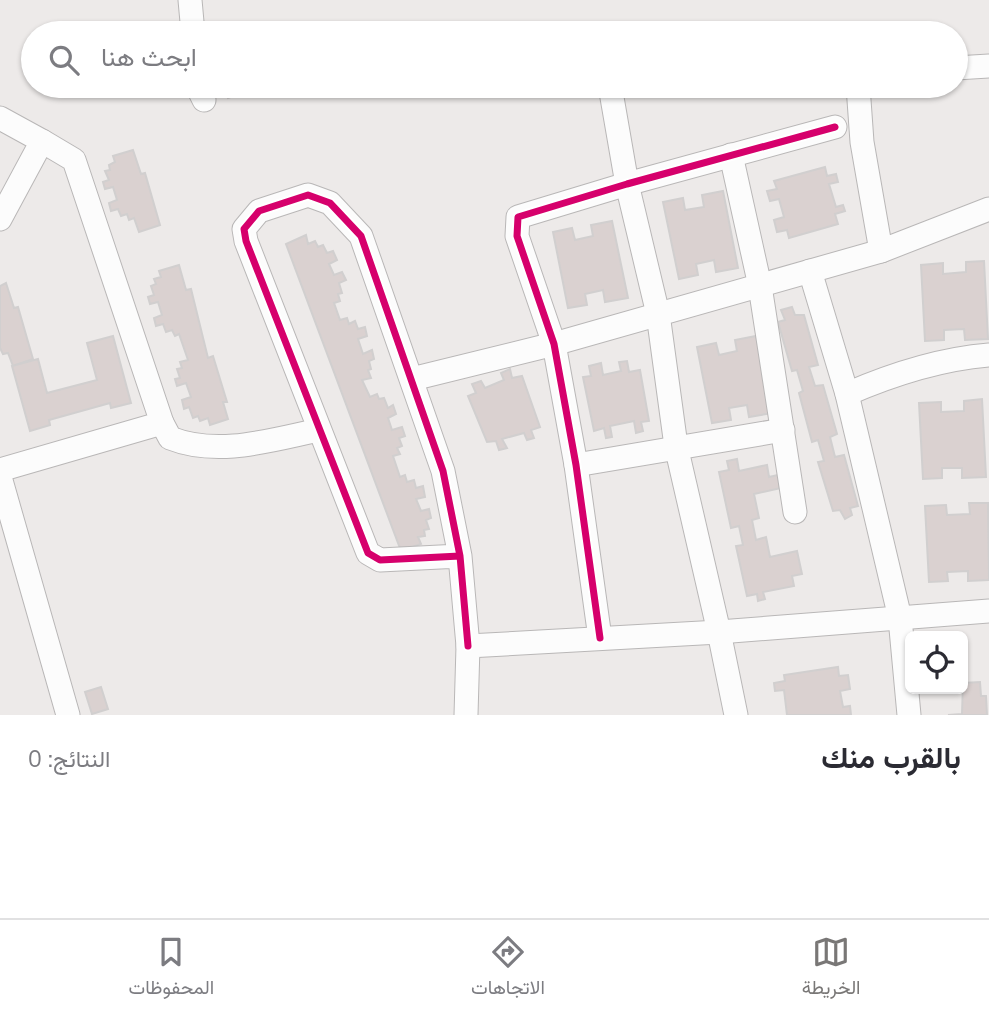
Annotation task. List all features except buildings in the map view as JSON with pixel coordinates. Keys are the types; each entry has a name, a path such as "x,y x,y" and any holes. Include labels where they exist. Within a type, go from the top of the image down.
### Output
{"street":[{"path":"190,0 192,21"},
{"path":"968,67 989,66"},
{"path":"612,98 626,184 657,314 676,446 736,715"},
{"path":"859,98 862,142 881,251"},
{"path":"0,118 74,160 162,423 170,438 200,445 239,447 319,430"},
{"path":"600,639 576,465 554,344 517,236 518,216 835,127"},
{"path":"0,219 42,141"},
{"path":"731,155 760,286 795,512"},
{"path":"460,556 380,560 368,554 246,241 244,229 259,211 308,195 330,203 361,236 443,471 460,556 468,646 466,715"},
{"path":"412,379 554,344 881,251 989,209"},
{"path":"810,271 847,394 900,618 909,715"},
{"path":"847,394 927,366 989,355"},
{"path":"0,470 162,423"},
{"path":"576,465 783,430"},
{"path":"0,477 68,715"},
{"path":"468,646 719,632 989,611"}],"cycle path":[{"path":"600,638 576,465 554,344 517,236 518,217 835,127"},
{"path":"460,556 380,560 368,553 246,241 244,229 259,211 308,195 330,203 361,236 443,471 460,556 468,646"}]}
